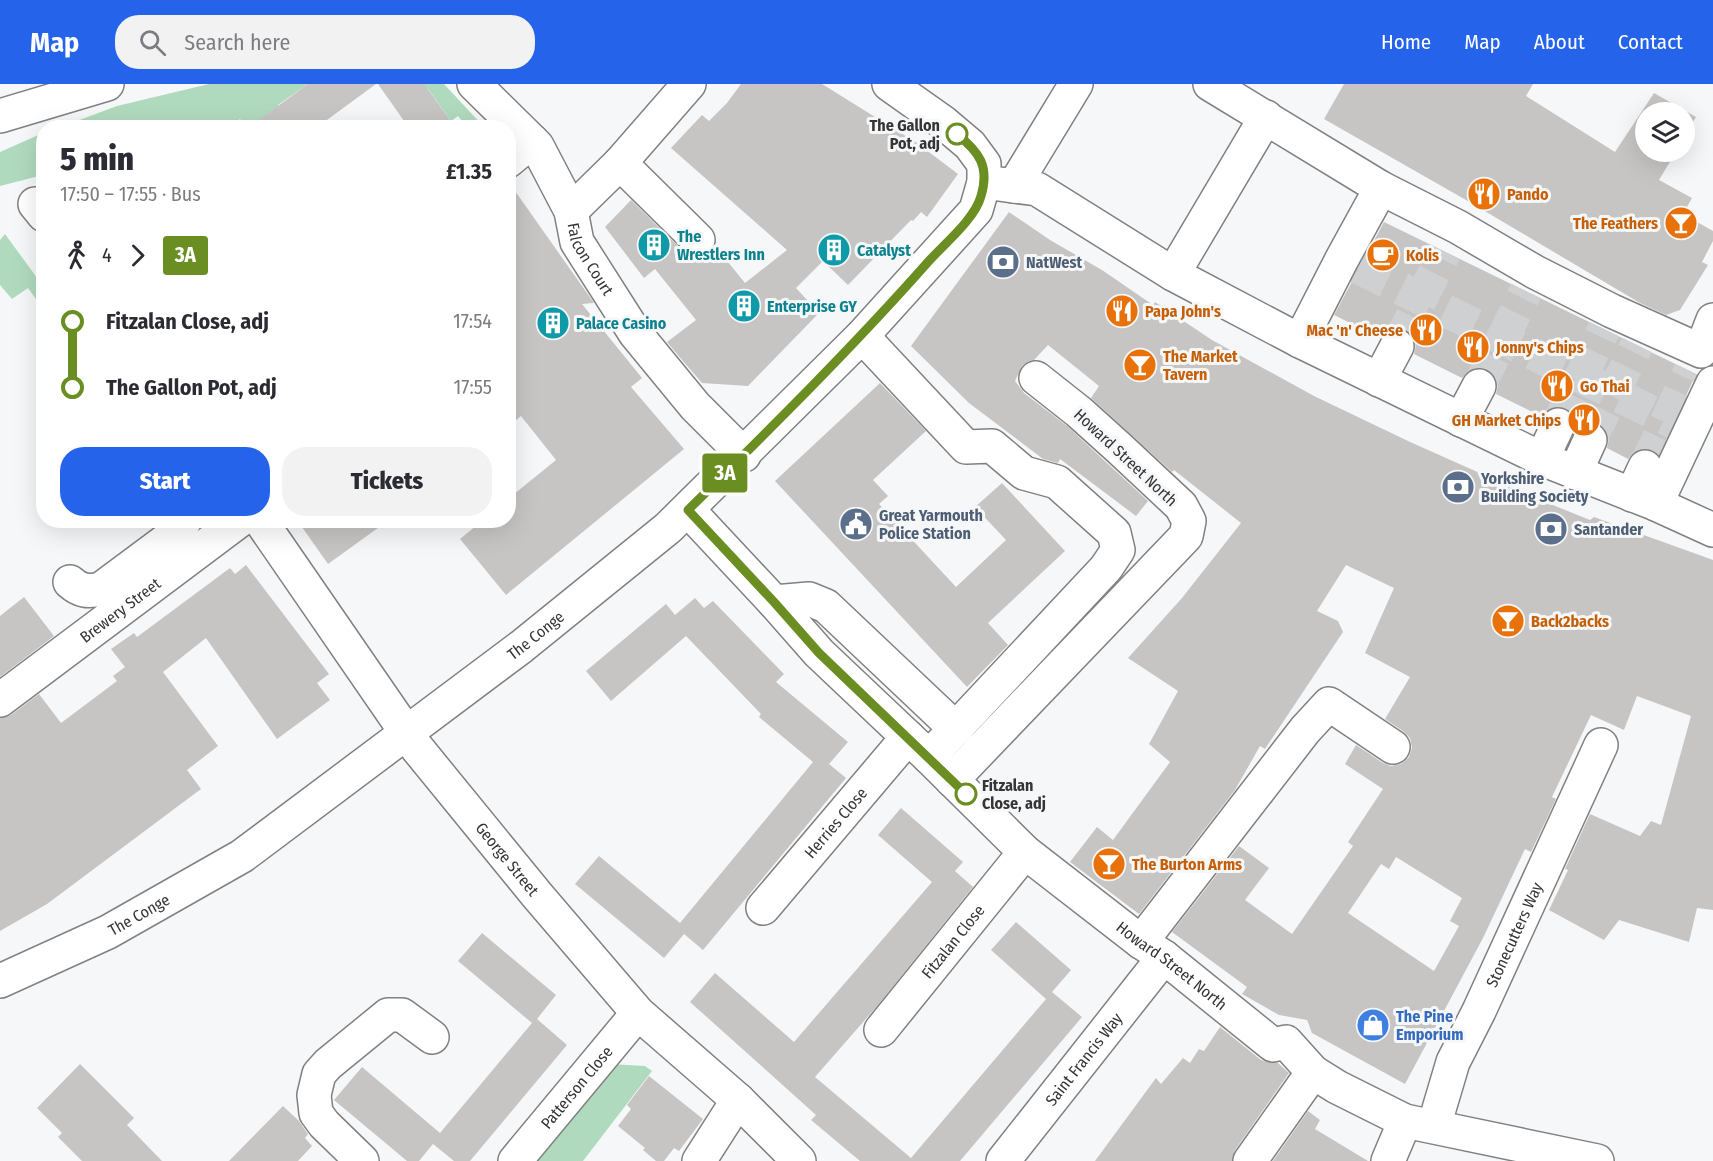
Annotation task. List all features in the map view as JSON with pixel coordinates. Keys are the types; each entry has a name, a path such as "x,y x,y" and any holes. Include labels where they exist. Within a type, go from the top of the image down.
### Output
{"street":[{"path":"0,116 106,84"},
{"name":"Falcon Court","path":"474,84 499,120"},
{"path":"571,211 620,163 689,84"},
{"path":"889,84 944,123 970,145 999,184 1037,189 1173,274 1300,341 1542,459 1575,473 1644,488 1713,530"},
{"name":"The Conge","path":"0,981 108,932 242,856 521,647 688,510 862,336 999,184 1076,84"},
{"path":"1210,84 1381,188 1451,240 1531,282 1704,365"},
{"path":"1173,274 1266,117"},
{"name":"Falcon Court","path":"520,151 537,146 571,211 577,242 635,333 695,406 744,454"},
{"path":"620,163 698,240"},
{"path":"1300,341 1349,263 1381,188"},
{"path":"1644,488 1693,430 1713,320"},
{"name":"Herries Close","path":"763,908 919,747 956,729 1106,567 1118,550 1114,533 1057,482 1024,473 992,446 966,447 862,336"},
{"path":"1380,380 1397,346"},
{"name":"Howard Street North","path":"952,780 1186,536 1189,521 1181,506 1095,426 1036,378"},
{"path":"1461,420 1479,386"},
{"path":"1542,459 1558,425"},
{"path":"1575,473 1590,440"},
{"name":"Howard Street North","path":"688,510 819,653 919,747 1025,852 1273,1045 1286,1042 1313,1072 1337,1087 1420,1124 1597,1161"},
{"path":"70,582 78,589 89,591 101,589 181,528"},
{"name":"Brewery Street","path":"0,700 229,528"},
{"name":"George Street","path":"265,528 405,733 529,885 638,1013 738,1100 800,1161"},
{"path":"774,602 809,598 826,606 956,729"},
{"name":"Saint Francis Way","path":"1004,1161 1305,730 1329,704 1393,747"},
{"name":"Stonecutters Way","path":"1388,1161 1420,1124 1453,1062 1479,1011 1601,745"},
{"name":"Fitzalan Close","path":"881,1030 1025,852"},
{"name":"Patterson Close","path":"515,1161 638,1013"},
{"path":"362,1161 324,1124 316,1113 314,1095 319,1074 328,1064 388,1016 402,1015 432,1037"},
{"path":"1250,1161 1313,1072"},
{"path":"699,1161 738,1100"}],"green space":[{"path":"209,84 308,84 278,105 289,120 79,120 117,106"},
{"path":"417,84 444,84 477,120 461,120 458,116 450,120 428,89"},
{"path":"36,136 36,177 0,186 0,152"},
{"path":"5,234 36,276 36,299 28,288 12,299 0,285 0,240"},
{"path":"610,1064 645,1066 652,1071 583,1161 529,1161"}],"building":[{"path":"308,84 376,84 327,120 259,120"},
{"path":"378,84 424,84 450,120 403,120"},
{"path":"741,84 822,84 917,143 958,174 927,217 921,212 913,221 911,220 848,285 823,261 796,288 819,313 748,386 702,383 667,342 696,320 655,269 644,278 605,227 631,200 685,253 693,258 704,258 711,254 715,246 745,283 787,250 671,148 702,115 709,121 727,103"},
{"path":"1344,84 1533,84 1526,96 1615,152 1635,122 1635,162 1670,162 1659,180 1692,198 1683,214 1713,231 1713,241 1702,262 1708,265 1680,310 1666,315 1640,303 1324,119"},
{"path":"1654,93 1670,102 1648,102"},
{"path":"516,192 594,303 582,304 642,378 631,387 684,449 506,595 460,539 473,528 516,528 516,492 556,460 521,416 516,420"},
{"path":"1009,212 1153,305 1155,302 1212,340 1314,396 1538,499 1590,520 1594,517 1713,560 1713,910 1697,908 1689,942 1619,920 1604,940 1549,910 1590,814 1640,836 1651,821 1661,825 1691,716 1637,696 1624,730 1591,715 1552,797 1556,799 1531,852 1525,849 1483,938 1405,1084 1312,1033 1307,1020 1279,1015 1242,994 1247,987 1172,932 1239,846 1269,868 1245,900 1292,934 1353,846 1348,842 1383,789 1345,764 1356,745 1391,766 1401,764 1409,757 1412,748 1410,738 1385,719 1410,677 1365,653 1394,588 1346,565 1317,611 1338,621 1343,632 1265,749 1260,746 1235,790 1139,914 1070,862 1097,827 1113,840 1170,762 1149,744 1178,691 1128,658 1182,598 1241,523 1174,470 1172,472 1091,398 1099,386 1048,345 1034,360 1022,366 1015,381 1024,393 1067,426 1148,501 1136,516 1060,459 1058,463 1043,459 969,403 911,346","holes":["1396,857 1462,898 1450,921 1459,926 1434,971 1348,913 1381,864 1389,869"]},
{"path":"1384,222 1696,374 1659,455 1643,448 1635,451 1628,459 1607,448 1609,438 1605,429 1598,423 1588,421 1580,424 1576,429 1577,423 1573,414 1557,406 1548,409 1541,416 1496,394 1498,385 1495,377 1487,369 1479,367 1470,370 1462,378 1414,354 1416,345 1413,337 1405,329 1397,327 1388,330 1380,338 1334,315"},
{"name":"Great Yarmouth Police Station","path":"880,383 926,431 873,480 888,496 879,504 956,587 1006,540 975,507 1002,483 1065,551 988,623 1008,645 967,687 775,481"},
{"path":"303,528 378,528 328,564"},
{"path":"246,565 329,674 317,683 330,700 277,739 206,638 163,672 218,746 187,770 201,789 47,904 0,931 0,718 11,715 39,694 61,723 117,681 113,676 125,667 111,649 134,633 137,637 230,568 235,574"},
{"path":"24,597 54,636 0,677 0,616"},
{"path":"695,598 704,608 713,601 784,674 776,682 848,742 829,764 846,778 703,950 684,934 664,958 575,884 599,856 680,923 813,762 759,717 761,714 686,636 611,701 586,671 666,604 675,615"},
{"path":"901,808 963,862 955,871 973,887 878,1005 815,1077 911,1158 1046,999 991,950 1016,922 1071,970 1052,992 1082,1017 960,1161 860,1161 811,1120 816,1115 690,1002 715,973 794,1042 932,882 878,835"},
{"path":"482,933 556,995 537,1019 567,1045 470,1161 454,1161 433,1144 419,1161 407,1161 334,1100 362,1067 440,1133 532,1023 458,961"},
{"path":"1220,1027 1261,1060 1278,1063 1289,1073 1235,1150 1232,1161 1095,1161 1156,1078 1161,1084 1183,1058 1190,1063 1199,1049 1204,1051"},
{"path":"80,1064 134,1118 127,1125 162,1161 82,1161 58,1137 62,1133 37,1108"},
{"path":"649,1076 703,1119 679,1151 674,1148 664,1161 656,1161 643,1150 645,1148 618,1126 631,1109 627,1105"},
{"path":"283,1106 299,1121 308,1134 305,1138 312,1146 298,1161 229,1161"},
{"path":"1308,1111 1320,1120 1315,1129 1368,1161 1273,1161"}],"tunnel":[{"path":"1397,346 1445,252"},
{"path":"1357,267 1676,424"},
{"path":"1479,386 1526,291"},
{"path":"1558,425 1604,329"},
{"path":"1590,440 1637,345"},
{"path":"1645,467 1690,371"}],"bus line":[{"name":"3A","path":"957,134 970,145 984,164 984,182 975,210 862,336 688,510 819,653 966,794"}],"place":[{"name":"The Gallon Pot, adj","path":"957,134"},
{"name":"Pando","path":"1484,194"},
{"name":"The Feathers","path":"1681,223"},
{"name":"The Wrestlers Inn","path":"654,245"},
{"name":"Catalyst","path":"834,250"},
{"name":"Kolis","path":"1383,255"},
{"name":"NatWest","path":"1003,262"},
{"name":"Enterprise GY","path":"744,306"},
{"name":"Papa John's","path":"1122,311"},
{"name":"Palace Casino","path":"553,323"},
{"name":"Mac 'n' Cheese","path":"1426,330"},
{"name":"Jonny's Chips","path":"1473,347"},
{"name":"The Market Tavern","path":"1140,365"},
{"name":"Go Thai","path":"1557,386"},
{"name":"GH Market Chips","path":"1584,420"},
{"name":"Yorkshire Building Society","path":"1458,487"},
{"name":"Great Yarmouth Police Station","path":"856,524"},
{"name":"Santander","path":"1551,529"},
{"name":"Back2backs","path":"1508,621"},
{"name":"Fitzalan Close, adj","path":"966,794"},
{"name":"The Burton Arms","path":"1109,864"},
{"name":"The Pine Emporium","path":"1373,1025"}]}
